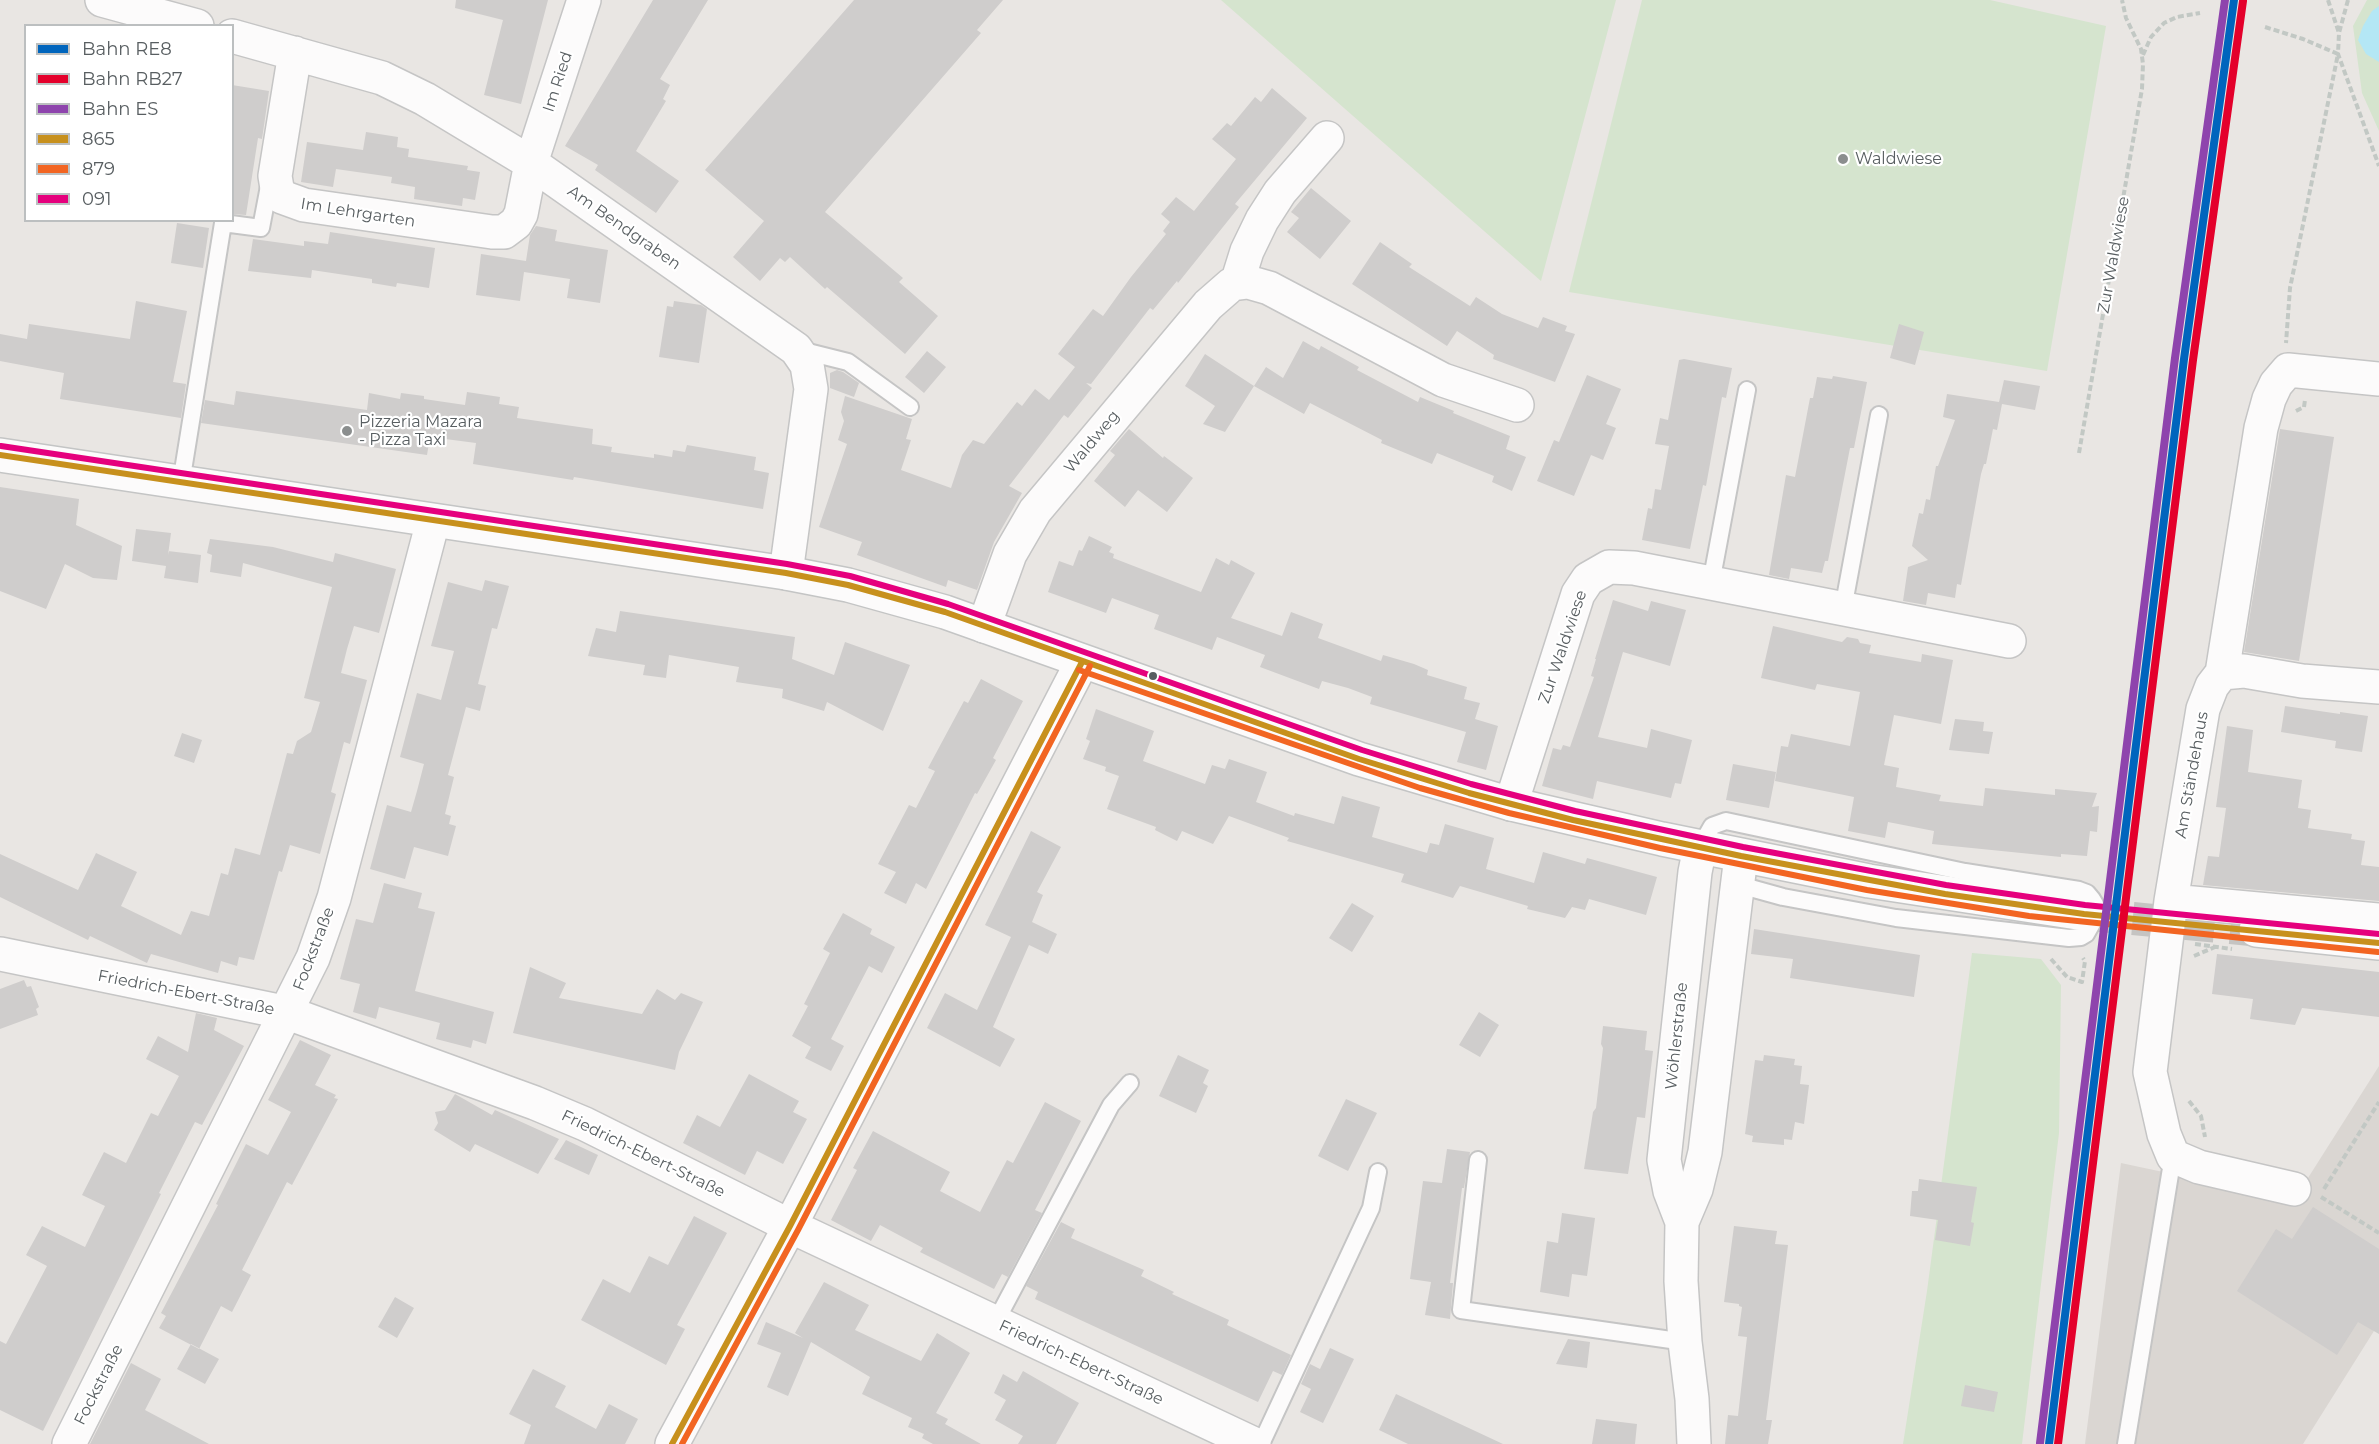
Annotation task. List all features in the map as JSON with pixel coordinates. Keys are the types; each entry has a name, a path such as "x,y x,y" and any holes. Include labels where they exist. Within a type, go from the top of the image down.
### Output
{"street":[{"path":"102,0 191,16"},
{"name":"Im Ried","path":"531,163 584,0"},
{"name":"Am Bendgraben","path":"234,37 360,71 401,87 531,163 796,349 807,365 811,389 786,573"},
{"path":"276,176 295,53"},
{"path":"1327,138 1280,192 1262,220 1247,251 1237,283 1248,282 1269,288 1443,380 1517,405"},
{"name":"Im Lehrgarten","path":"276,176 277,188 282,197 296,204 499,233 509,230 519,220 531,163"},
{"name":"Waldweg","path":"984,626 1010,554 1035,511 1208,306 1224,290 1237,283"},
{"path":"2289,370 2379,379"},
{"name":"Am Ständehaus","path":"2174,1156 2164,1134 2150,1072 2171,901 2203,709 2212,686 2222,673 2261,428 2272,392 2289,370"},
{"path":"0,455 786,573 879,592 984,626 1359,759 1511,804 1700,847 1739,870 1945,894 2084,914"},
{"name":"Fockstraße","path":"69,1444 288,1012 313,958 334,898 433,521"},
{"name":"Zur Waldwiese","path":"1511,804 1578,594 1588,579 1609,567 1626,567 2009,640"},
{"path":"672,1444 790,1226 1082,662"},
{"path":"2222,673 2244,671 2302,681 2379,687"},
{"name":"Wöhlerstraße","path":"1682,1222 1670,1191 1664,1160 1695,872 1700,847"},
{"name":"Wöhlerstraße","path":"1694,1444 1680,1261 1682,1222 1702,1171 1739,870"},
{"path":"2171,901 2379,920"},
{"path":"2256,930 2379,943"},
{"name":"Friedrich-Ebert-Straße","path":"0,954 288,1012 560,1113 790,1226 1254,1444"},
{"path":"2174,1156 2199,1167 2294,1189"}],"lane":[{"path":"182,483 222,223 261,228 269,186 276,176"},
{"path":"796,349 848,362 910,407"},
{"path":"1712,584 1747,390"},
{"path":"1843,609 1879,415"},
{"path":"1700,847 1712,826 1726,821 1979,875 2082,891 2090,895 2095,904 2095,918 2086,934 2069,938 1896,918 1783,897 1739,870"},
{"path":"996,1323 1111,1105 1130,1083"},
{"path":"2126,1444 2174,1156"},
{"path":"1478,1160 1461,1310 1685,1342"},
{"path":"1262,1444 1371,1208 1378,1172"}],"path":[{"path":"2122,0 2126,18 2139,42 2142,55"},
{"path":"2328,0 2339,33"},
{"path":"2289,370 2286,340 2290,288 2338,54 2339,33 2348,0"},
{"path":"2142,55 2151,37 2164,23 2177,16 2200,13"},
{"path":"2265,27 2303,39 2338,54 2379,166"},
{"name":"Zur Waldwiese","path":"2079,453 2140,106 2142,55"},
{"path":"2193,956 2215,947"},
{"path":"2082,982 2083,972"},
{"path":"2379,1102 2320,1196 2379,1233"}],"shaded area":[{"path":"2379,1066 2379,1323 2303,1444 2085,1444 2121,1163 2294,1200"}],"green space":[{"path":"1221,0 1616,0 1541,281"},
{"name":"Waldwiese","path":"1642,0 1990,0 2106,26 2047,371 1569,292"},
{"path":"2367,0 2379,0 2379,131 2362,93 2353,26"},
{"path":"1972,953 2041,959 2061,985 2059,1133 2022,1444 1903,1444 1927,1291"}],"water":[{"path":"2379,6 2379,62 2366,54 2358,40 2372,11"}],"building":[{"path":"456,0 548,0 521,104 484,95 503,20 455,8"},
{"path":"653,0 708,0 660,79 670,85 663,99 666,101 636,151 679,181 656,213 595,170 598,165 565,146"},
{"path":"854,0 1003,0 977,30 981,33 825,212 903,278 899,282 938,316 905,354 827,287 825,289 790,257 785,262 780,258 760,281 733,257 764,221 705,170"},
{"path":"234,85 269,91 262,139 258,138 246,215 234,214"},
{"path":"1272,88 1307,118 1235,204 1239,207 1178,283 1177,281 1153,310 1150,308 1091,384 1086,383 1092,388 1068,418 1064,415 1009,486 1022,493 994,542 977,590 948,580 946,587 857,555 862,542 819,527 847,444 838,440 844,421 841,412 845,396 912,419 906,439 911,440 901,470 951,488 962,455 973,440 984,444 1017,402 1022,406 1035,389 1049,400 1075,367 1058,354 1093,309 1103,316 1166,234 1163,231 1170,222 1161,214 1176,197 1194,211 1236,159 1212,139 1227,123 1231,126 1255,97 1261,102"},
{"path":"366,132 398,137 397,147 409,149 408,157 468,166 467,170 480,172 475,200 463,198 462,206 414,199 415,187 391,183 392,177 336,169 333,187 301,182 307,142 363,150"},
{"path":"1311,188 1351,221 1320,259 1287,232 1299,218 1291,212"},
{"path":"177,223 209,228 203,268 171,263"},
{"path":"536,226 557,230 555,241 608,250 600,303 567,298 570,279 524,272 520,301 476,295 481,254 526,261 530,235"},
{"path":"330,232 435,248 429,288 397,283 396,287 372,283 372,279 312,270 311,278 248,271 253,239 304,246 304,241 328,244"},
{"path":"1380,242 1412,264 1409,267 1470,306 1476,297 1502,314 1538,328 1543,317 1567,326 1565,331 1575,334 1555,382 1493,359 1494,355 1457,331 1447,346 1352,284"},
{"path":"136,301 187,311 173,382 186,384 181,418 60,399 64,373 0,361 0,334 27,339 29,324 130,339"},
{"path":"674,301 701,305 707,309 699,363 659,357 667,306 673,307"},
{"path":"1899,324 1924,332 1915,365 1890,358"},
{"path":"1303,341 1319,350 1321,346 1359,367 1357,370 1418,402 1420,397 1510,436 1506,449 1526,457 1512,491 1492,482 1494,476 1437,453 1432,464 1381,443 1382,440 1310,403 1304,414 1254,386 1266,367 1283,378"},
{"path":"927,351 946,367 924,393 905,377"},
{"path":"1205,354 1254,386 1225,432 1203,424 1215,406 1185,386"},
{"path":"1679,360 1732,368 1726,398 1722,397 1706,486 1703,485 1690,549 1642,540 1648,508 1652,509 1655,489 1661,490 1669,446 1655,444 1660,418 1668,420"},
{"path":"837,370 859,383 854,397 830,388 830,373"},
{"path":"1587,375 1621,389 1606,424 1616,428 1603,460 1591,455 1574,496 1537,481 1554,440 1559,442"},
{"path":"1833,376 1867,382 1854,448 1850,448 1828,561 1825,561 1822,573 1791,568 1789,579 1769,575 1786,475 1795,477 1810,398 1813,398 1817,377 1832,379"},
{"path":"2004,380 2040,386 2035,410 2002,404 1997,430 1993,429 1986,464 1981,474 1961,585 1957,584 1955,598 1928,593 1926,605 1903,601 1908,567 1928,560 1912,546 1919,513 1923,514 1926,499 1930,500 1936,466 1938,466 1955,420 1943,417 1947,394 1999,402"},
{"path":"236,391 367,410 369,393 400,399 401,393 465,405 467,392 500,397 499,404 519,407 517,418 593,429 592,444 612,447 611,452 654,458 654,454 672,457 673,450 685,452 687,445 756,457 754,470 769,473 763,509 574,477 573,480 473,464 476,443 430,437 427,455 201,423 205,400 234,405"},
{"path":"1129,429 1163,458 1164,456 1193,478 1167,512 1138,490 1125,507 1094,481 1115,455 1110,451"},
{"path":"2280,429 2334,437 2299,661 2244,652"},
{"path":"0,487 79,499 76,525 122,546 117,580 93,578 65,564 46,609 0,591"},
{"path":"136,529 171,533 169,551 201,555 198,583 164,578 166,566 132,561"},
{"path":"1089,536 1112,547 1109,552 1114,554 1113,558 1201,592 1216,558 1229,565 1231,560 1255,573 1231,618 1282,636 1291,612 1323,624 1318,638 1381,661 1383,655 1414,664 1428,670 1427,675 1467,687 1464,699 1480,703 1475,719 1498,726 1486,770 1457,762 1466,732 1370,704 1372,697 1348,688 1322,681 1319,689 1260,667 1265,655 1217,637 1212,650 1154,629 1159,615 1112,598 1106,613 1048,592 1059,561 1073,566 1079,550 1082,551"},
{"path":"210,539 273,547 333,562 335,553 396,569 379,633 354,626 347,649 341,673 367,680 350,744 344,742 331,792 336,794 320,854 290,845 282,872 279,871 254,960 239,957 237,966 221,961 218,973 151,954 147,963 90,936 88,940 0,897 0,854 78,890 96,853 137,872 121,906 181,935 191,911 209,916 221,873 228,875 235,848 260,855 287,753 293,754 297,741 311,732 320,702 304,698 332,587 243,563 241,577 210,572 212,555 207,553"},
{"path":"485,580 509,586 497,629 492,628 478,684 486,686 480,711 466,707 448,775 454,777 445,814 451,816 449,824 456,826 448,856 414,847 405,879 370,869 387,805 411,812 417,791 424,764 400,757 417,693 441,700 454,651 431,646 448,582 482,591"},
{"path":"1613,600 1648,611 1651,601 1686,610 1670,666 1623,652 1598,737 1647,748 1651,729 1692,740 1681,784 1675,783 1671,798 1597,781 1593,799 1542,786 1553,748 1561,750 1563,745 1570,747 1594,677 1591,676 1595,659"},
{"path":"620,611 795,637 792,659 834,675 845,642 910,665 883,731 827,702 824,711 782,698 783,689 736,682 739,667 669,655 666,678 643,675 645,665 588,656 596,628 616,632"},
{"path":"1773,626 1842,642 1847,637 1858,639 1860,643 1871,645 1869,653 1921,662 1922,654 1953,660 1941,724 1894,715 1884,765 1899,768 1896,787 1941,795 1939,801 1983,806 1985,788 2055,795 2055,789 2097,793 2092,807 2099,806 2097,832 2090,831 2087,856 2061,854 2061,857 1932,844 1934,831 1888,822 1885,838 1848,831 1854,797 1775,781 1781,746 1788,747 1791,734 1850,746 1860,692 1817,684 1815,690 1761,678"},
{"path":"981,679 1023,701 993,758 996,760 977,794 975,793 926,889 916,883 906,904 884,893 896,872 878,864 909,805 916,808 935,771 928,768 964,701 968,703"},
{"path":"2285,706 2368,716 2362,752 2335,748 2336,741 2281,732"},
{"path":"1096,709 1154,731 1143,761 1205,784 1212,765 1225,769 1229,759 1267,772 1256,802 1294,816 1295,813 1334,824 1342,796 1380,807 1372,837 1427,853 1430,843 1439,845 1445,824 1494,838 1486,869 1534,883 1543,852 1585,864 1587,858 1657,877 1646,915 1589,899 1585,910 1572,907 1565,918 1527,909 1528,906 1460,886 1453,898 1401,882 1404,874 1287,841 1289,838 1229,816 1213,844 1182,831 1177,841 1155,830 1156,827 1107,809 1119,776 1105,771 1106,767 1083,759 1090,741 1086,739"},
{"path":"1955,719 1984,722 1983,731 1993,732 1989,754 1949,750"},
{"path":"2227,726 2253,730 2248,772 2302,780 2298,808 2311,810 2308,828 2352,834 2351,839 2365,841 2361,865 2379,867 2379,901 2203,885 2208,856 2219,857 2226,808 2216,807"},
{"path":"182,733 202,740 194,763 174,756"},
{"path":"1733,764 1776,772 1769,808 1726,800"},
{"path":"1031,831 1061,847 1037,892 1043,895 1032,922 1057,934 1048,954 1029,945 993,1027 1015,1039 1000,1067 927,1028 945,993 977,1010 1011,937 985,925"},
{"path":"384,883 422,893 418,908 435,912 415,991 494,1012 486,1044 473,1040 471,1048 436,1039 440,1023 379,1007 376,1019 353,1012 360,984 340,979 356,919 373,923"},
{"path":"1352,903 1374,916 1352,952 1329,938"},
{"path":"843,913 872,929 870,934 895,947 882,973 869,966 831,1039 844,1046 831,1071 805,1058 811,1047 792,1036 808,1006 804,1004 830,953 823,949"},
{"path":"1754,929 1920,955 1914,997 1790,978 1793,959 1751,954"},
{"path":"2217,954 2379,972 2379,1017 2302,1008 2295,1025 2250,1019 2253,999 2212,994"},
{"path":"530,967 566,983 559,998 642,1014 657,989 675,1000 681,993 703,1002 679,1052 675,1070 513,1033"},
{"path":"24,980 27,987 31,986 39,1007 36,1009 38,1015 0,1029 0,989"},
{"path":"1479,1012 1499,1025 1480,1057 1459,1045"},
{"path":"196,1013 217,1018 214,1030 244,1046 202,1125 195,1122 43,1431 0,1410 0,1341 6,1344 47,1266 26,1255 42,1226 85,1247 105,1206 82,1195 104,1152 126,1163 151,1113 158,1116 179,1076 146,1059 158,1036 188,1052"},
{"path":"1603,1026 1647,1031 1645,1050 1653,1051 1645,1118 1637,1117 1628,1174 1584,1169 1593,1112 1596,1108 1603,1048 1601,1044"},
{"path":"300,1040 331,1055 315,1085 336,1095 334,1098 338,1099 292,1185 287,1182 242,1270 251,1275 232,1312 221,1306 199,1349 159,1328 166,1316 161,1313 218,1205 216,1204 246,1144 268,1155 291,1112 268,1100"},
{"path":"1178,1055 1209,1070 1203,1083 1208,1086 1196,1113 1159,1096"},
{"path":"1764,1055 1795,1059 1794,1065 1802,1066 1800,1084 1809,1085 1804,1124 1795,1122 1792,1140 1784,1139 1784,1145 1752,1142 1753,1136 1745,1134 1755,1060 1763,1061"},
{"path":"749,1074 799,1101 793,1112 807,1119 783,1164 757,1151 745,1175 683,1143 697,1115 720,1127"},
{"path":"455,1094 492,1115 495,1110 559,1139 538,1174 475,1144 470,1152 434,1130 438,1123 435,1112 445,1110"},
{"path":"1346,1099 1377,1113 1348,1171 1318,1156"},
{"path":"1045,1102 1081,1121 1035,1210 1042,1213 1008,1277 1002,1274 994,1289 920,1252 923,1248 880,1225 871,1241 831,1220 857,1170 853,1168 873,1131 950,1172 940,1191 980,1212 1007,1160 1013,1163"},
{"path":"566,1140 598,1155 589,1175 554,1159"},
{"path":"1447,1149 1470,1152 1464,1188 1462,1188 1450,1283 1453,1283 1450,1319 1425,1315 1431,1282 1410,1279 1423,1181 1442,1183"},
{"path":"1919,1179 1977,1187 1971,1222 1974,1223 1970,1246 1935,1240 1938,1220 1910,1216 1912,1191 1918,1191"},
{"path":"2313,1207 2379,1249 2379,1334 2358,1322 2337,1355 2237,1291 2276,1229 2292,1239"},
{"path":"1562,1213 1595,1218 1587,1276 1572,1274 1569,1297 1540,1292 1547,1241 1558,1243"},
{"path":"694,1216 727,1233 677,1325 685,1329 666,1365 581,1320 603,1279 630,1293 649,1256 668,1265"},
{"path":"1061,1222 1075,1229 1071,1238 1144,1270 1141,1276 1174,1292 1172,1294 1229,1320 1227,1325 1291,1355 1282,1375 1273,1371 1258,1402 1035,1299 1038,1292 1026,1286"},
{"path":"1734,1226 1777,1231 1775,1244 1788,1245 1766,1420 1772,1420 1768,1444 1725,1444 1728,1415 1738,1416 1747,1337 1738,1336 1742,1307 1739,1304 1724,1302"},
{"path":"824,1282 869,1305 855,1330 921,1361 937,1333 970,1353 936,1413 948,1419 945,1424 981,1444 933,1444 922,1438 924,1434 908,1427 912,1418 862,1394 870,1377 811,1342 788,1396 767,1387 781,1353 757,1344 766,1322 803,1338 795,1333"},
{"path":"395,1297 414,1308 397,1338 378,1327"},
{"path":"1568,1339 1590,1342 1587,1368 1556,1364"},
{"path":"191,1344 219,1359 205,1384 177,1369"},
{"path":"1330,1348 1354,1359 1323,1423 1300,1412 1311,1389 1301,1384 1310,1364 1320,1369"},
{"path":"131,1363 161,1379 145,1410 209,1444 90,1444"},
{"path":"533,1369 566,1386 555,1407 596,1429 609,1404 638,1419 625,1444 524,1444 531,1425 509,1414"},
{"path":"1023,1371 1079,1403 1056,1444 1018,1444 1023,1436 995,1420 1006,1400 994,1393 1003,1374 1017,1382"},
{"path":"1965,1385 1998,1392 1994,1412 1961,1406"},
{"path":"1396,1394 1503,1444 1408,1444 1379,1430"},
{"path":"1596,1419 1637,1424 1635,1444 1592,1444"}],"tunnel":[{"path":"2084,914 2256,930"}],"rail line":[{"name":"ES","path":"2040,1443 2175,358 2225,0"},
{"name":"RE8","path":"2049,1444 2184,359 2234,0"},
{"name":"RB27","path":"2058,1444 2193,360 2243,1"}],"transit line":[{"name":"091","path":"1,446 787,564 850,576 948,604 1362,750 1471,784 1575,811 1743,847 1946,885 2085,905 2379,934"},
{"name":"865","path":"0,455 786,573 848,585 945,612 1359,759 1469,793 1573,820 1741,856 1945,894 2084,914 2379,943"},
{"name":"865","path":"672,1444 790,1226 1082,662"},
{"name":"879","path":"682,1444 798,1230 1090,666"},
{"name":"879","path":"1079,670 1420,788 1509,813 1660,848 1867,890 2029,916 2378,952"}],"place":[{"name":"Waldwiese","path":"1843,159"},
{"name":"Pizzeria Mazara - Pizza Taxi","path":"347,431"}]}
